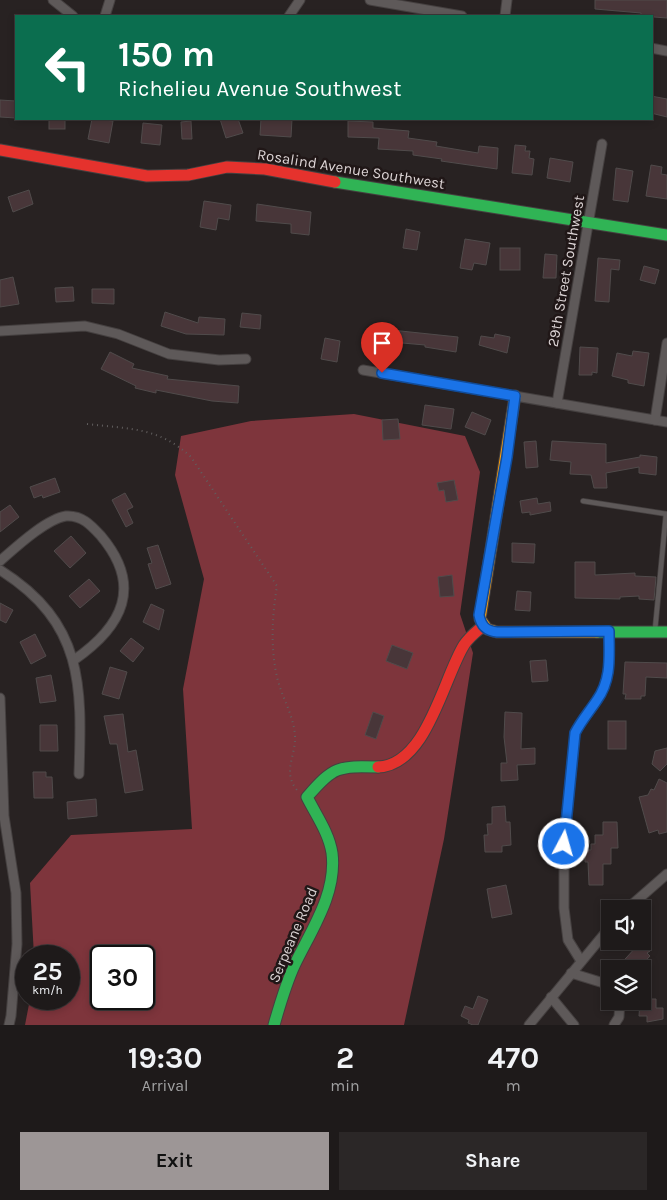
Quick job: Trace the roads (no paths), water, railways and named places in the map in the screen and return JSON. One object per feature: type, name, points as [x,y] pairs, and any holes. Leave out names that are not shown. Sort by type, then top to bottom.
[{"type":"street","points":[[54,0],[72,15]]},
{"type":"street","points":[[105,15],[110,0]]},
{"type":"street","points":[[290,15],[300,0]]},
{"type":"street","points":[[370,0],[456,15]]},
{"type":"street","points":[[505,15],[507,0]]},
{"type":"street","points":[[653,48],[667,51]]},
{"type":"street","name":"29th Street Southwest","points":[[557,403],[602,144]]},
{"type":"street","name":"Rosalind Avenue Southwest","points":[[0,150],[147,176],[188,175],[227,167],[265,169],[667,235]]},
{"type":"street","points":[[0,331],[85,326],[118,334],[168,354],[219,360],[246,359]]},
{"type":"street","points":[[655,420],[667,343]]},
{"type":"street","points":[[363,370],[667,422]]},
{"type":"street","points":[[515,396],[507,457],[479,615],[483,626],[491,632],[667,632]]},
{"type":"street","points":[[0,561],[48,525],[66,516],[81,518],[88,523],[114,552],[124,580],[122,604],[109,628],[98,641],[74,660]]},
{"type":"street","points":[[0,570],[27,592],[61,629],[74,660],[80,710],[79,774]]},
{"type":"street","name":"Serpeane Road","points":[[274,1025],[289,978],[316,922],[331,879],[333,864],[328,838],[307,797],[327,775],[335,770],[352,766],[384,767],[394,764],[412,751],[463,647],[470,637],[483,626]]},
{"type":"street","points":[[581,961],[572,950],[565,929],[564,844],[575,733],[579,723],[604,690],[608,678],[609,631]]},
{"type":"street","points":[[0,698],[4,816],[16,894],[17,944],[9,1025]]},
{"type":"street","points":[[637,900],[667,874]]},
{"type":"street","points":[[529,1025],[601,938]]},
{"type":"street","points":[[571,973],[601,981]]},
{"type":"street","points":[[551,996],[574,1025]]},
{"type":"street","points":[[614,1025],[619,1018],[619,1010]]},
{"type":"lane","points":[[583,501],[667,514],[654,632]]}]
